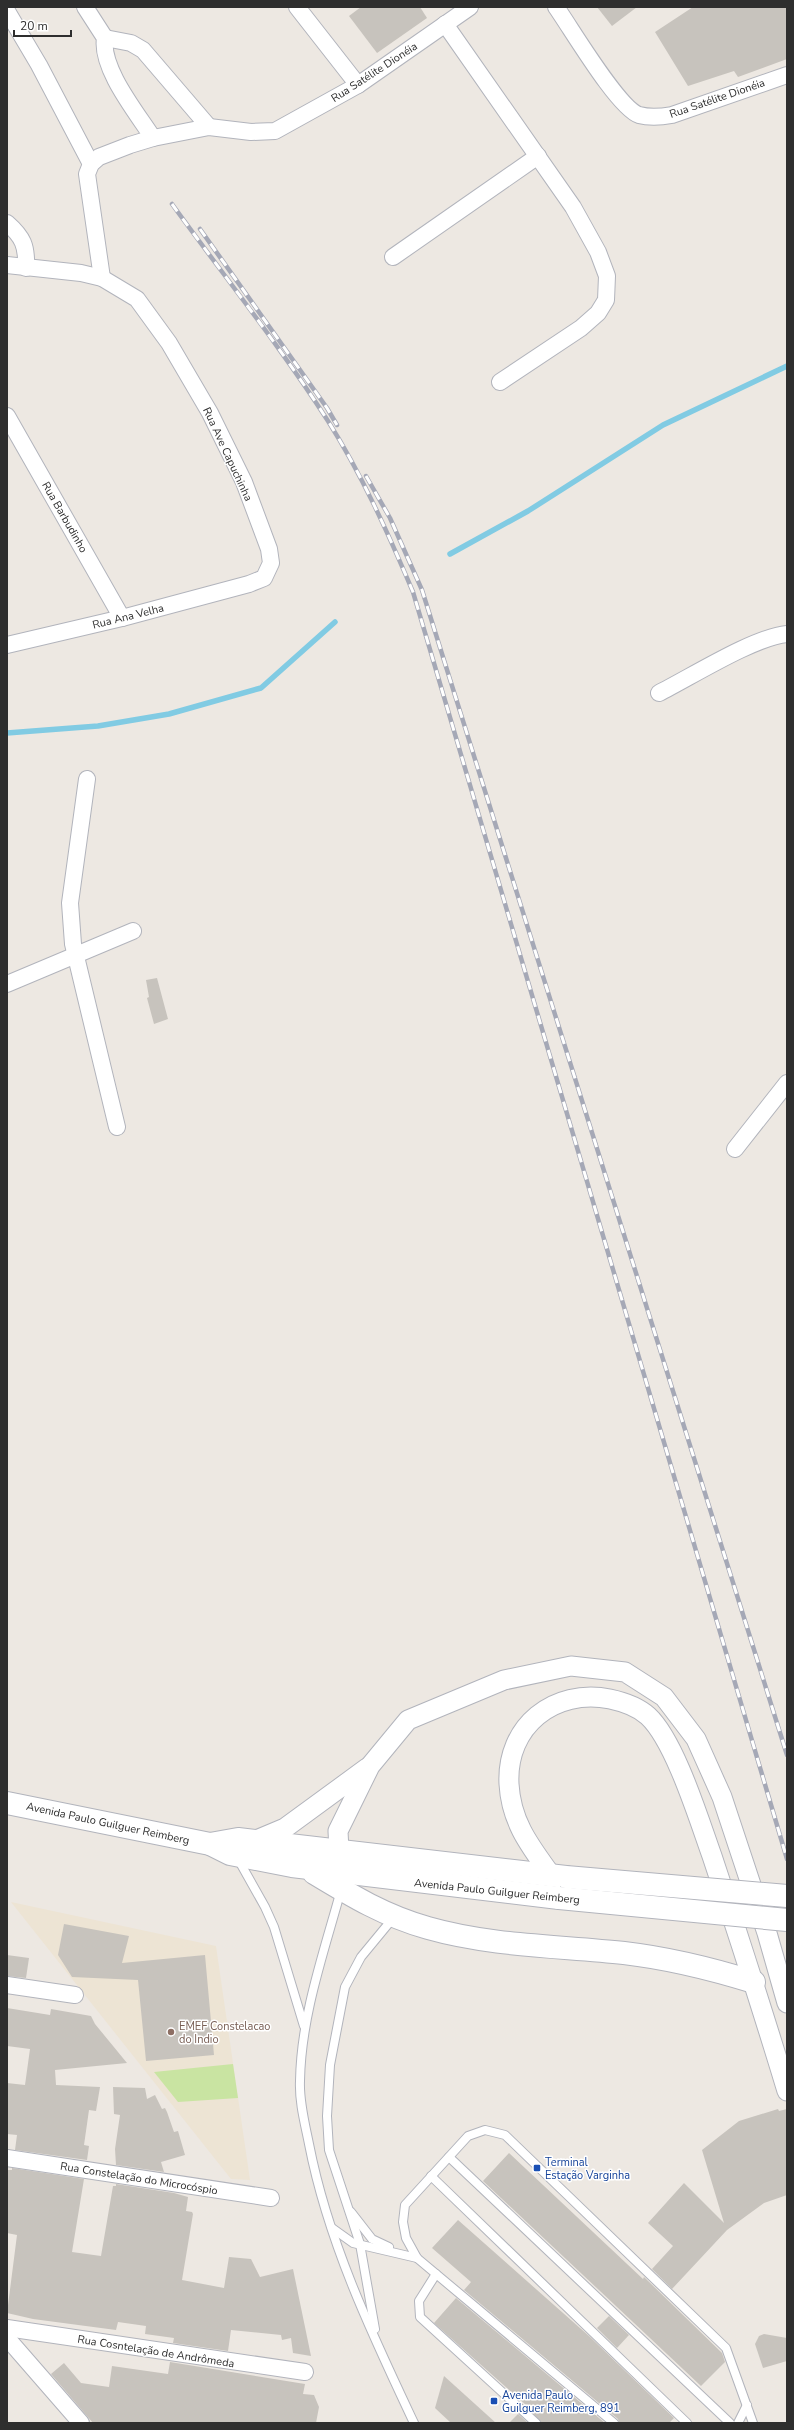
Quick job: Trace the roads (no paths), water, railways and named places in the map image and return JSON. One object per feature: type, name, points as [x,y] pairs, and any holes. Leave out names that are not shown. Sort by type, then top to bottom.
[{"type":"main road","name":"Avenida Paulo Guilguer Reimberg","points":[[7,1803],[210,1844],[236,1855],[304,1868],[341,1881],[559,1898],[787,1920]]},
{"type":"main road","name":"Avenida Paulo Guilguer Reimberg","points":[[210,1844],[238,1839],[559,1876],[787,1896]]},
{"type":"main road","points":[[339,1851],[341,1881],[373,1909],[429,1928],[487,1940],[626,1954],[722,1972],[754,1982]]},
{"type":"street","points":[[85,7],[105,38],[103,48],[110,70],[153,138]]},
{"type":"street","points":[[297,7],[358,85]]},
{"type":"street","name":"Rua Satélite Dionéia","points":[[209,127],[251,132],[275,132],[358,85],[470,7]]},
{"type":"street","name":"Rua Satélite Dionéia","points":[[556,7],[621,101],[638,114],[655,117],[672,115],[787,75]]},
{"type":"street","points":[[7,11],[39,65],[91,164]]},
{"type":"street","points":[[445,24],[573,207],[598,252],[607,276],[606,300],[598,313],[581,328],[500,382]]},
{"type":"street","points":[[102,278],[88,174],[91,164],[99,157],[120,148],[153,138],[209,127],[143,50],[131,43],[105,38]]},
{"type":"street","points":[[393,257],[538,156]]},
{"type":"street","points":[[7,223],[21,235],[25,244],[26,268]]},
{"type":"street","name":"Rua Ave Capuchinha","points":[[7,265],[82,273],[102,278],[120,287],[137,299],[169,343],[210,413],[241,476],[269,549],[271,563],[269,571],[264,578],[249,584]]},
{"type":"street","name":"Rua Barbudinho","points":[[7,416],[122,618]]},
{"type":"street","name":"Rua Ana Velha","points":[[7,645],[122,618],[249,584]]},
{"type":"street","points":[[659,693],[751,646],[776,635],[787,634]]},
{"type":"street","points":[[87,779],[70,903],[76,955],[117,1127]]},
{"type":"street","points":[[7,984],[132,931]]},
{"type":"street","points":[[735,1149],[787,1083]]},
{"type":"street","points":[[339,1851],[338,1831],[370,1766],[408,1720],[504,1680],[571,1666],[625,1672],[664,1697],[696,1739],[722,1797],[767,1933],[787,2003]]},
{"type":"street","points":[[559,1876],[520,1832],[513,1810],[509,1784],[511,1754],[521,1732],[536,1715],[562,1701],[597,1697],[629,1703],[648,1716],[662,1735],[682,1775],[698,1815],[754,1982],[787,2091]]},
{"type":"street","points":[[254,1841],[285,1828],[370,1766]]},
{"type":"street","points":[[7,1985],[75,1995]]},
{"type":"street","name":"Rua Constelação do Microcóspio","points":[[7,2158],[271,2198]]},
{"type":"street","name":"Rua Cosntelação de Andrômeda","points":[[7,2328],[305,2372]]},
{"type":"street","points":[[7,2338],[81,2423]]},
{"type":"lane","points":[[236,1855],[265,1907],[274,1927],[304,2027]]},
{"type":"lane","points":[[341,1881],[304,2027],[300,2083],[314,2170],[331,2227],[377,2344],[414,2423]]},
{"type":"lane","points":[[377,2344],[360,2244],[329,2150],[327,2116],[330,2064],[345,1988],[360,1957],[394,1916]]},
{"type":"lane","points":[[614,2423],[418,2258],[406,2238],[403,2222],[405,2205],[468,2136],[485,2130],[505,2135],[726,2348],[753,2423]]},
{"type":"lane","points":[[449,2157],[730,2423]]},
{"type":"lane","points":[[431,2176],[687,2423]]},
{"type":"lane","points":[[347,2208],[372,2239],[398,2252]]},
{"type":"lane","points":[[331,2227],[353,2243],[398,2252],[418,2258]]},
{"type":"lane","points":[[436,2274],[419,2301],[420,2316],[536,2423]]},
{"type":"lane","points":[[738,2423],[747,2405]]},
{"type":"waterway","points":[[450,554],[528,511],[663,425],[787,366]]},
{"type":"waterway","points":[[7,733],[98,726],[169,714],[261,688],[335,622]]},
{"type":"railway","points":[[172,204],[271,338],[328,421],[352,462],[374,505],[413,592],[787,1859]]},
{"type":"railway","points":[[200,229],[327,408],[337,425]]},
{"type":"railway","points":[[366,476],[390,518],[422,590],[787,1755]]},
{"type":"place","name":"EMEF Constelacao do Indio","points":[[171,2032]]},
{"type":"place","name":"Terminal Estação Varginha","points":[[537,2168]]},
{"type":"place","name":"Avenida Paulo Guilguer Reimberg, 891","points":[[494,2401]]}]
